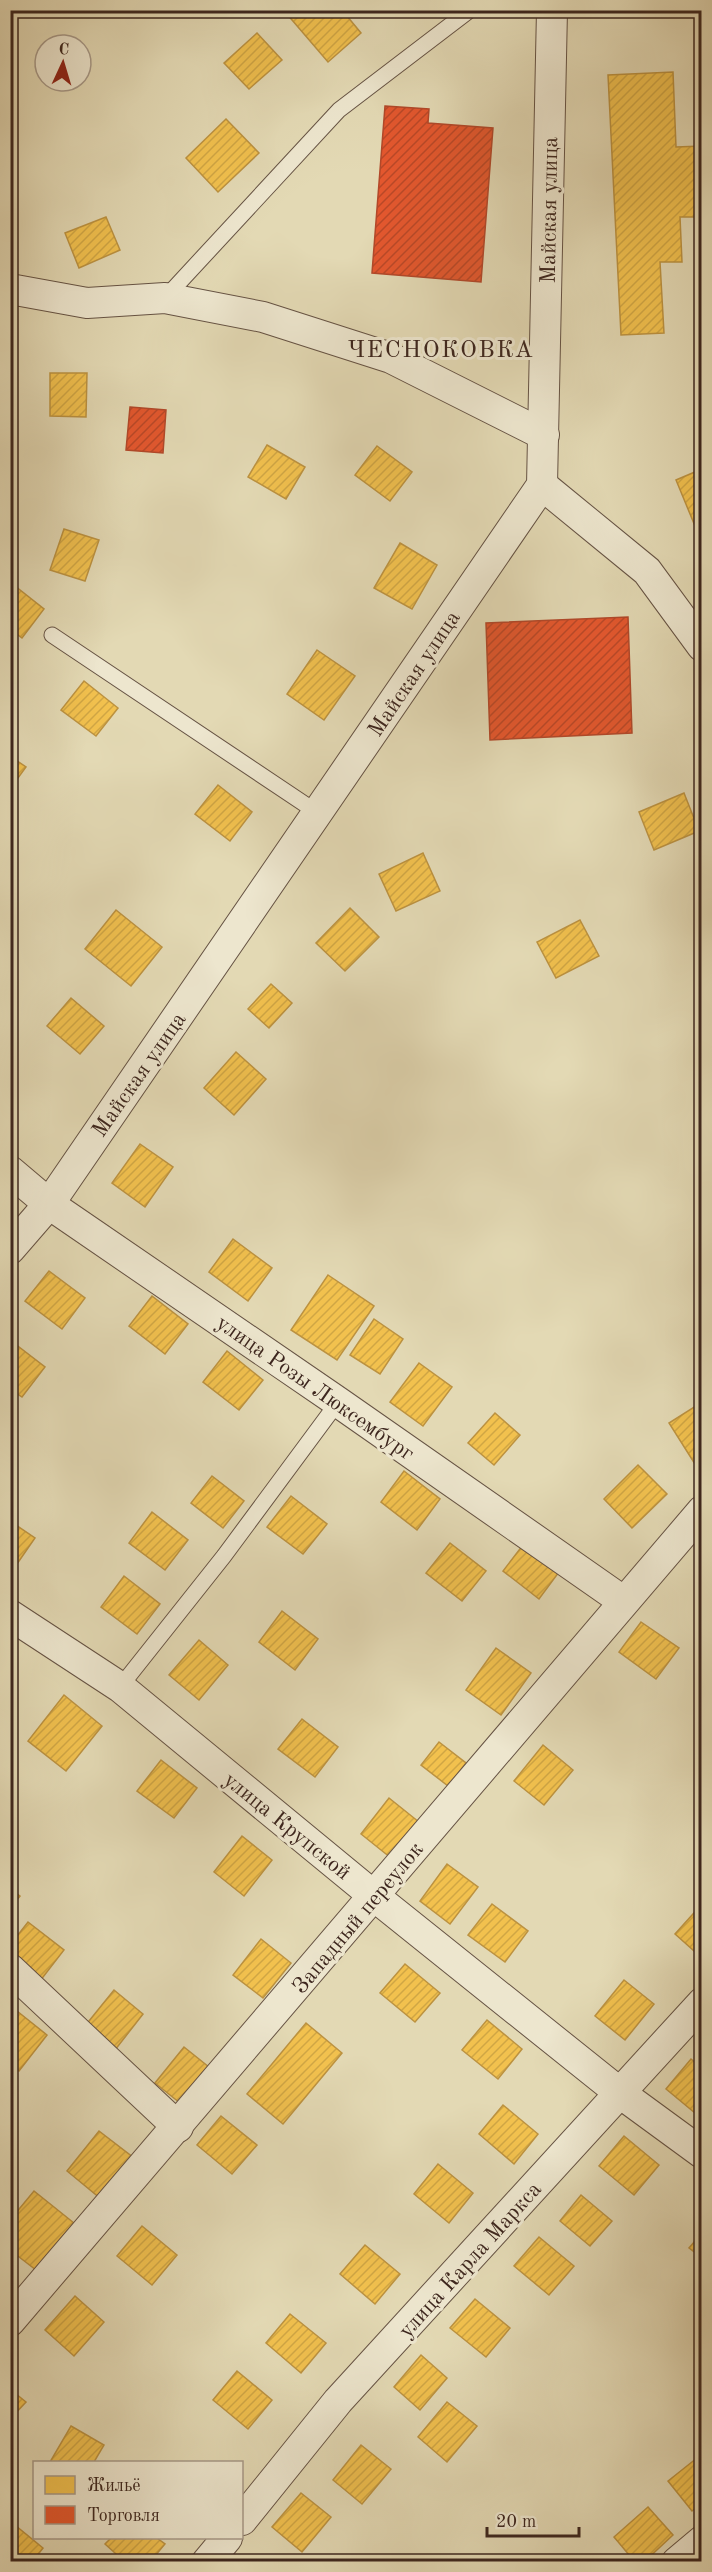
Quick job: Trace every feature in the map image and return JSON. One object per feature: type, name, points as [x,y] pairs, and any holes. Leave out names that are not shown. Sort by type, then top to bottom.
[{"type":"street","name":"Майская улица","points":[[10,1249],[49,1204],[542,485],[552,10]]},
{"type":"street","points":[[10,289],[87,303],[165,298],[263,317],[391,358],[544,435]]},
{"type":"street","points":[[542,485],[647,570],[702,646]]},
{"type":"street","name":"улица Розы Люксембург","points":[[10,1171],[49,1204],[623,1601]]},
{"type":"street","name":"Западный переулок","points":[[10,2321],[702,1511]]},
{"type":"street","name":"улица Крупской","points":[[10,1615],[120,1687],[374,1896],[620,2093],[702,2153]]},
{"type":"street","points":[[10,1969],[178,2127]]},
{"type":"street","name":"улица Карла Маркса","points":[[243,2519],[338,2401],[702,2003]]},
{"type":"street","points":[[207,2562],[226,2539]]},
{"type":"street","points":[[677,2562],[702,2541]]},
{"type":"lane","points":[[165,298],[339,110],[470,10]]},
{"type":"lane","points":[[52,636],[318,813]]},
{"type":"lane","points":[[120,1687],[224,1556],[338,1402]]},
{"type":"building: Жильё","points":[[289,10],[342,10],[361,33],[328,62],[286,13]]},
{"type":"building: Жильё","points":[[640,10],[702,10],[702,13],[640,15]]},
{"type":"building: Жильё","points":[[257,33],[282,60],[249,89],[224,63]]},
{"type":"building: Жильё","points":[[673,72],[676,147],[702,146],[702,217],[680,217],[682,262],[660,262],[664,333],[621,335],[608,75]]},
{"type":"building: Жильё","points":[[226,119],[259,153],[218,192],[186,158]]},
{"type":"building: Жильё","points":[[106,217],[120,250],[79,268],[65,233]]},
{"type":"building: Жильё","points":[[50,373],[87,373],[86,417],[50,416]]},
{"type":"building: Жильё","points":[[267,445],[305,467],[286,499],[248,477]]},
{"type":"building: Жильё","points":[[377,446],[412,472],[390,501],[355,475]]},
{"type":"building: Жильё","points":[[702,469],[702,543],[676,480]]},
{"type":"building: Жильё","points":[[64,529],[99,540],[85,581],[50,570]]},
{"type":"building: Жильё","points":[[400,543],[437,565],[412,609],[374,588]]},
{"type":"building: Жильё","points":[[10,582],[44,609],[22,638],[10,629]]},
{"type":"building: Жильё","points":[[317,650],[355,676],[324,720],[287,694]]},
{"type":"building: Жильё","points":[[84,681],[118,708],[96,736],[61,710]]},
{"type":"building: Жильё","points":[[10,756],[26,767],[10,789]]},
{"type":"building: Жильё","points":[[218,785],[252,812],[230,841],[195,814]]},
{"type":"building: Жильё","points":[[684,793],[699,831],[654,850],[639,812]]},
{"type":"building: Жильё","points":[[423,853],[440,891],[396,911],[379,874]]},
{"type":"building: Жильё","points":[[350,908],[379,937],[345,971],[316,943]]},
{"type":"building: Жильё","points":[[116,910],[162,947],[131,986],[85,949]]},
{"type":"building: Жильё","points":[[580,920],[599,956],[556,978],[537,942]]},
{"type":"building: Жильё","points":[[271,984],[292,1003],[269,1028],[248,1009]]},
{"type":"building: Жильё","points":[[71,998],[104,1026],[80,1054],[47,1026]]},
{"type":"building: Жильё","points":[[236,1052],[266,1079],[234,1115],[204,1088]]},
{"type":"building: Жильё","points":[[140,1144],[173,1167],[145,1207],[112,1183]]},
{"type":"building: Жильё","points":[[233,1239],[272,1268],[248,1301],[209,1272]]},
{"type":"building: Жильё","points":[[49,1271],[85,1298],[62,1329],[25,1301]]},
{"type":"building: Жильё","points":[[328,1275],[374,1306],[337,1360],[291,1330]]},
{"type":"building: Жильё","points":[[152,1296],[188,1324],[165,1354],[129,1326]]},
{"type":"building: Жильё","points":[[374,1319],[403,1339],[380,1374],[350,1355]]},
{"type":"building: Жильё","points":[[10,1340],[45,1367],[22,1397],[10,1389]]},
{"type":"building: Жильё","points":[[227,1351],[263,1380],[239,1410],[203,1382]]},
{"type":"building: Жильё","points":[[419,1363],[452,1387],[423,1426],[390,1402]]},
{"type":"building: Жильё","points":[[702,1402],[702,1471],[700,1472],[669,1423]]},
{"type":"building: Жильё","points":[[495,1413],[520,1435],[494,1465],[468,1443]]},
{"type":"building: Жильё","points":[[638,1465],[667,1494],[632,1528],[604,1499]]},
{"type":"building: Жильё","points":[[404,1471],[440,1499],[417,1530],[381,1502]]},
{"type":"building: Жильё","points":[[212,1476],[244,1501],[223,1528],[191,1503]]},
{"type":"building: Жильё","points":[[291,1496],[327,1524],[303,1554],[267,1527]]},
{"type":"building: Жильё","points":[[152,1512],[188,1540],[165,1570],[129,1543]]},
{"type":"building: Жильё","points":[[10,1521],[35,1538],[10,1574]]},
{"type":"building: Жильё","points":[[526,1541],[562,1568],[539,1599],[503,1571]]},
{"type":"building: Жильё","points":[[450,1543],[486,1571],[462,1601],[426,1573]]},
{"type":"building: Жильё","points":[[124,1576],[160,1604],[137,1634],[101,1607]]},
{"type":"building: Жильё","points":[[282,1611],[318,1639],[295,1670],[259,1642]]},
{"type":"building: Жильё","points":[[641,1622],[679,1648],[656,1679],[619,1652]]},
{"type":"building: Жильё","points":[[199,1640],[228,1665],[199,1700],[169,1675]]},
{"type":"building: Жильё","points":[[496,1648],[531,1673],[501,1715],[466,1690]]},
{"type":"building: Жильё","points":[[64,1695],[102,1726],[66,1771],[28,1741]]},
{"type":"building: Жильё","points":[[302,1719],[338,1747],[315,1777],[278,1749]]},
{"type":"building: Жильё","points":[[439,1742],[466,1763],[448,1786],[421,1765]]},
{"type":"building: Жильё","points":[[543,1745],[573,1770],[544,1805],[514,1781]]},
{"type":"building: Жильё","points":[[161,1760],[197,1788],[174,1818],[137,1791]]},
{"type":"building: Жильё","points":[[389,1798],[419,1822],[391,1858],[361,1834]]},
{"type":"building: Жильё","points":[[242,1836],[272,1860],[244,1896],[214,1872]]},
{"type":"building: Жильё","points":[[447,1864],[478,1887],[450,1924],[420,1901]]},
{"type":"building: Жильё","points":[[10,1888],[20,1896],[10,1908]]},
{"type":"building: Жильё","points":[[492,1904],[528,1931],[505,1962],[468,1935]]},
{"type":"building: Жильё","points":[[702,1904],[702,1958],[675,1934]]},
{"type":"building: Жильё","points":[[28,1922],[64,1950],[40,1981],[10,1958],[10,1945]]},
{"type":"building: Жильё","points":[[261,1939],[291,1963],[263,1998],[233,1975]]},
{"type":"building: Жильё","points":[[405,1964],[440,1993],[415,2022],[380,1993]]},
{"type":"building: Жильё","points":[[624,1980],[654,2004],[625,2040],[595,2016]]},
{"type":"building: Жильё","points":[[114,1990],[143,2014],[115,2050],[85,2026]]},
{"type":"building: Жильё","points":[[17,2011],[47,2035],[19,2071],[10,2065],[10,2020]]},
{"type":"building: Жильё","points":[[487,2020],[522,2049],[498,2079],[462,2050]]},
{"type":"building: Жильё","points":[[306,2023],[342,2053],[283,2124],[247,2094]]},
{"type":"building: Жильё","points":[[184,2047],[214,2071],[185,2107],[155,2083]]},
{"type":"building: Жильё","points":[[691,2059],[702,2068],[701,2118],[666,2089]]},
{"type":"building: Жильё","points":[[503,2105],[538,2134],[514,2164],[479,2134]]},
{"type":"building: Жильё","points":[[221,2116],[257,2145],[232,2174],[197,2145]]},
{"type":"building: Жильё","points":[[99,2131],[134,2158],[101,2199],[67,2171]]},
{"type":"building: Жильё","points":[[624,2136],[659,2165],[634,2195],[599,2166]]},
{"type":"building: Жильё","points":[[438,2164],[473,2193],[449,2223],[414,2194]]},
{"type":"building: Жильё","points":[[34,2191],[74,2223],[36,2270],[10,2250],[10,2220]]},
{"type":"building: Жильё","points":[[581,2195],[612,2221],[590,2246],[560,2221]]},
{"type":"building: Жильё","points":[[142,2226],[177,2255],[152,2285],[117,2256]]},
{"type":"building: Жильё","points":[[702,2233],[702,2258],[689,2248]]},
{"type":"building: Жильё","points":[[539,2237],[574,2266],[549,2295],[514,2266]]},
{"type":"building: Жильё","points":[[365,2245],[400,2274],[375,2304],[340,2274]]},
{"type":"building: Жильё","points":[[75,2296],[104,2322],[74,2356],[45,2330]]},
{"type":"building: Жильё","points":[[475,2299],[510,2328],[486,2357],[450,2328]]},
{"type":"building: Жильё","points":[[290,2314],[326,2343],[301,2373],[266,2343]]},
{"type":"building: Жильё","points":[[421,2355],[447,2378],[420,2410],[394,2387]]},
{"type":"building: Жильё","points":[[237,2371],[272,2400],[248,2429],[213,2400]]},
{"type":"building: Жильё","points":[[10,2389],[26,2402],[10,2419]]},
{"type":"building: Жильё","points":[[447,2402],[477,2426],[447,2462],[418,2437]]},
{"type":"building: Жильё","points":[[71,2426],[104,2445],[95,2461],[51,2461]]},
{"type":"building: Жильё","points":[[361,2445],[391,2469],[362,2504],[333,2480]]},
{"type":"building: Жильё","points":[[702,2454],[702,2503],[692,2511],[668,2481]]},
{"type":"building: Жильё","points":[[301,2493],[331,2517],[302,2552],[272,2527]]},
{"type":"building: Жильё","points":[[648,2507],[673,2535],[644,2562],[635,2562],[614,2537]]},
{"type":"building: Жильё","points":[[10,2521],[43,2548],[32,2562],[10,2562]]},
{"type":"building: Жильё","points":[[110,2539],[158,2539],[165,2544],[150,2562],[125,2562],[105,2544]]},
{"type":"building: Торговля","points":[[385,106],[429,109],[428,123],[493,128],[481,282],[372,273]]},
{"type":"building: Торговля","points":[[130,407],[166,410],[163,453],[126,450]]},
{"type":"building: Торговля","points":[[628,617],[632,733],[490,740],[486,623]]},
{"type":"district","name":"ЧЕСНОКОВКА","points":[[441,349]]}]
